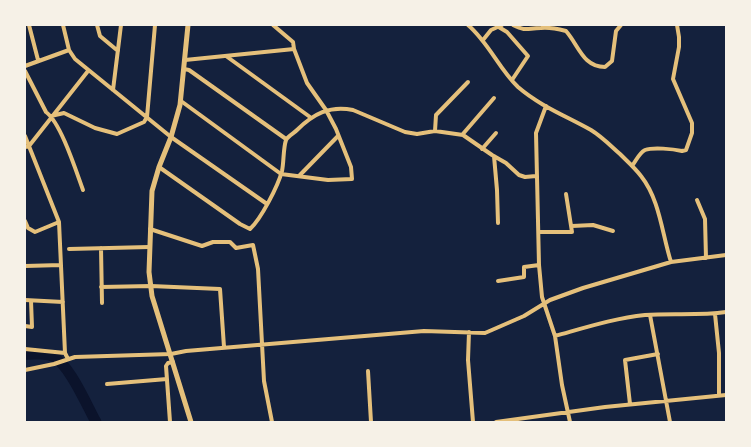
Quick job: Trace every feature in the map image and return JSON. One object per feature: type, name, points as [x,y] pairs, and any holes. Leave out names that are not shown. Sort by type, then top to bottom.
[{"type":"main road","points":[[188,25],[181,101],[172,137],[159,167],[152,191],[148,272],[191,422]]},
{"type":"street","points":[[29,25],[38,60]]},
{"type":"street","points":[[63,25],[69,50],[75,59],[172,137],[267,204]]},
{"type":"street","points":[[97,25],[100,36],[118,52]]},
{"type":"street","points":[[113,90],[121,25]]},
{"type":"street","points":[[51,116],[64,113],[95,128],[117,134],[144,122],[147,117],[156,25]]},
{"type":"street","points":[[181,101],[281,174],[328,180],[352,179],[351,167],[338,136],[326,110],[307,83],[293,42],[273,25]]},
{"type":"street","points":[[468,25],[483,40],[519,88],[546,106],[593,131],[632,166],[650,191],[659,216],[671,262]]},
{"type":"street","points":[[513,25],[528,30],[552,28],[566,31],[589,63],[597,67],[605,67],[612,61],[616,31],[621,25]]},
{"type":"street","points":[[632,166],[646,150],[674,149],[682,152],[686,150],[692,133],[692,123],[673,79],[679,47],[677,25]]},
{"type":"street","points":[[483,40],[491,30],[500,26],[528,56],[512,80]]},
{"type":"street","points":[[185,60],[294,49]]},
{"type":"street","points":[[25,66],[69,50]]},
{"type":"street","points":[[226,56],[310,117]]},
{"type":"street","points":[[184,69],[189,70],[286,139]]},
{"type":"street","points":[[27,147],[88,70]]},
{"type":"street","points":[[25,71],[46,112],[51,116],[59,130],[83,190]]},
{"type":"street","points":[[435,131],[436,116],[468,82]]},
{"type":"street","points":[[462,135],[494,98]]},
{"type":"street","points":[[546,106],[536,133],[539,266],[544,304],[555,336],[562,385],[570,422]]},
{"type":"street","points":[[159,167],[250,229],[267,204],[281,174],[286,139],[310,117],[326,110],[344,108],[405,132],[416,134],[435,131],[462,135],[506,163],[519,175],[525,177],[536,176]]},
{"type":"street","points":[[482,149],[496,133]]},
{"type":"street","points":[[25,136],[27,147],[59,222],[66,360]]},
{"type":"street","points":[[299,176],[338,136]]},
{"type":"street","points":[[494,156],[498,223]]},
{"type":"street","points":[[539,232],[572,232],[566,194]]},
{"type":"street","points":[[697,200],[705,219],[706,258]]},
{"type":"street","points":[[25,220],[28,228],[35,232],[59,222]]},
{"type":"street","points":[[572,226],[593,225],[613,231]]},
{"type":"street","points":[[150,229],[202,246],[213,242],[230,242],[236,248],[253,245],[258,269],[264,381],[272,422]]},
{"type":"street","points":[[69,250],[149,247]]},
{"type":"street","points":[[101,248],[102,303]]},
{"type":"street","points":[[25,370],[90,356],[170,354],[224,347],[424,331],[485,333],[524,316],[550,300],[583,288],[671,262],[726,255]]},
{"type":"street","points":[[25,266],[60,265]]},
{"type":"street","points":[[498,282],[524,277],[524,266],[539,266]]},
{"type":"street","points":[[101,287],[151,286],[220,289],[224,347]]},
{"type":"street","points":[[25,300],[63,302]]},
{"type":"street","points":[[25,326],[32,327],[31,301]]},
{"type":"street","points":[[555,336],[596,324],[650,315],[715,314],[726,312]]},
{"type":"street","points":[[715,314],[719,353],[719,395]]},
{"type":"street","points":[[650,315],[670,422]]},
{"type":"street","points":[[469,332],[468,360],[473,422]]},
{"type":"street","points":[[25,349],[65,353]]},
{"type":"street","points":[[630,404],[625,360],[658,354]]},
{"type":"street","points":[[170,422],[166,366],[168,363],[173,362]]},
{"type":"street","points":[[368,372],[371,422]]},
{"type":"street","points":[[107,384],[167,379]]},
{"type":"street","points":[[496,422],[630,404],[726,395]]},
{"type":"waterway","points":[[25,354],[46,354],[58,360],[71,376],[96,422]]}]
